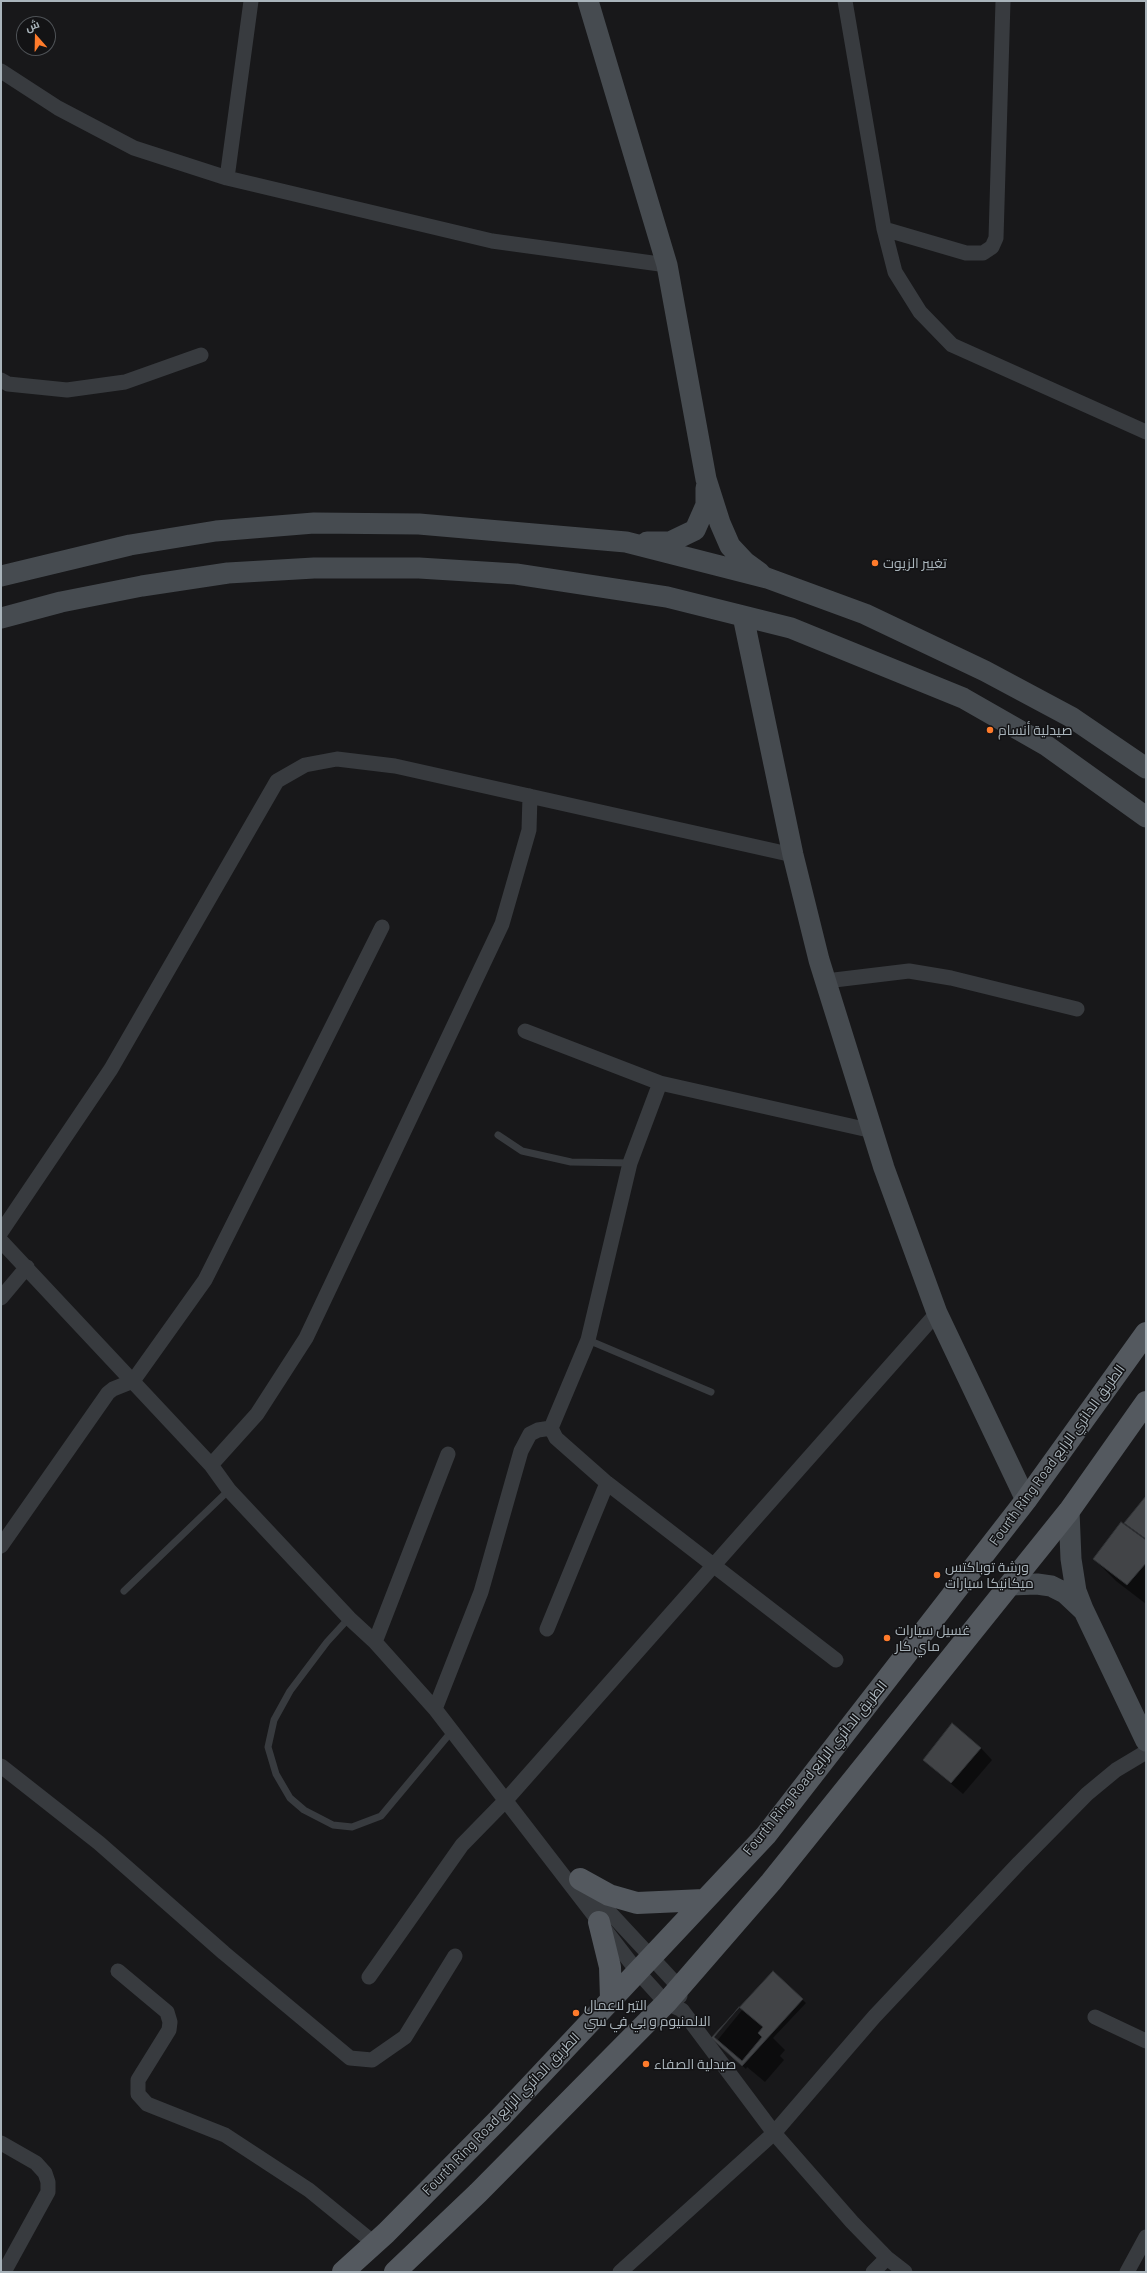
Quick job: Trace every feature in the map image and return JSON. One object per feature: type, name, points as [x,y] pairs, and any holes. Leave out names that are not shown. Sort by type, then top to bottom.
[{"type":"main road","points":[[588,1],[667,265],[706,479],[720,523],[730,546],[745,562],[767,578]]},
{"type":"main road","points":[[1,576],[130,545],[216,531],[314,523],[419,524],[626,542],[670,542],[695,530],[706,506],[706,479]]},
{"type":"main road","points":[[626,542],[767,578],[865,614],[985,671],[1071,717],[1146,768]]},
{"type":"main road","points":[[1,618],[61,602],[142,586],[228,574],[314,568],[419,568],[516,574],[667,597],[790,628],[962,698],[1047,746],[1146,817]]},
{"type":"main road","points":[[743,616],[793,855],[826,981],[873,1131],[937,1313],[1026,1500]]},
{"type":"main road","name":"Fourth Ring Road الطريق الدائري الرابع","points":[[343,2272],[499,2119],[643,1964],[766,1835],[1026,1500],[1146,1333]]},
{"type":"main road","points":[[395,2272],[676,2000],[1069,1511],[1146,1402]]},
{"type":"main road","points":[[1069,1511],[1071,1559],[1076,1591],[1083,1609],[1146,1741]]},
{"type":"main road","points":[[1010,1585],[1037,1584],[1051,1586],[1065,1592],[1083,1609]]},
{"type":"main road","points":[[580,1879],[608,1895],[637,1903],[704,1900]]},
{"type":"main road","points":[[598,1922],[610,1967],[611,1999]]},
{"type":"street","points":[[227,178],[251,1]]},
{"type":"street","points":[[845,1],[884,229],[895,272],[920,312],[952,345],[1146,432]]},
{"type":"street","points":[[884,229],[966,253],[982,253],[992,247],[996,238],[1004,1]]},
{"type":"street","points":[[1,71],[58,108],[134,148],[227,178],[492,241],[667,265]]},
{"type":"street","points":[[1,380],[8,384],[67,390],[125,382],[201,355]]},
{"type":"street","points":[[1,1232],[111,1069],[277,781],[305,765],[337,759],[395,766],[793,855]]},
{"type":"street","points":[[211,1465],[257,1414],[310,1331],[502,924],[529,830],[530,796]]},
{"type":"street","points":[[1,1546],[108,1393],[113,1389],[133,1381],[205,1280],[382,927]]},
{"type":"street","points":[[826,981],[909,971],[951,978],[1077,1009]]},
{"type":"street","points":[[525,1031],[660,1083],[873,1131]]},
{"type":"street","points":[[660,1083],[630,1163],[588,1340],[551,1428],[556,1438],[607,1483],[836,1660]]},
{"type":"street","points":[[1,1241],[27,1266],[211,1465],[229,1490],[349,1618],[374,1642],[435,1709],[552,1858],[570,1887],[598,1922],[643,1964],[676,2000],[774,2133],[852,2222],[887,2258],[905,2272]]},
{"type":"street","points":[[1,1298],[27,1266]]},
{"type":"street","points":[[369,1977],[462,1845],[506,1800],[937,1313]]},
{"type":"street","points":[[435,1709],[481,1592],[521,1450],[530,1434],[538,1430],[551,1428]]},
{"type":"street","points":[[374,1642],[448,1454]]},
{"type":"street","points":[[546,1629],[607,1483]]},
{"type":"street","points":[[620,2272],[774,2133],[874,2017],[1019,1863],[1087,1794],[1116,1770],[1146,1752]]},
{"type":"street","points":[[1,1766],[99,1844],[224,1953],[350,2058],[372,2060],[405,2037],[455,1956]]},
{"type":"street","points":[[552,1858],[580,1879],[643,1964],[676,2000]]},
{"type":"street","points":[[118,1971],[167,2012],[170,2022],[169,2030],[138,2080],[138,2094],[142,2099],[147,2104],[225,2135],[309,2190],[374,2243]]},
{"type":"street","points":[[1096,2017],[1146,2041]]},
{"type":"street","points":[[1,2143],[36,2163],[45,2173],[48,2187],[48,2192],[4,2272]]},
{"type":"street","points":[[1127,2272],[1146,2237]]},
{"type":"street","points":[[873,2272],[887,2258]]},
{"type":"lane","points":[[498,1135],[522,1151],[571,1162],[630,1163]]},
{"type":"lane","points":[[588,1340],[711,1392]]},
{"type":"lane","points":[[124,1591],[229,1490]]},
{"type":"lane","points":[[349,1618],[327,1642],[290,1692],[274,1720],[268,1747],[276,1774],[290,1798],[304,1810],[333,1826],[352,1827],[381,1816],[452,1731]]},
{"type":"building","points":[[1146,1496],[1146,1539],[1124,1523]]},
{"type":"building","points":[[1121,1522],[1146,1540],[1146,1563],[1127,1585],[1093,1559]]},
{"type":"building","points":[[952,1723],[981,1748],[951,1783],[923,1760]]},
{"type":"building","points":[[773,1971],[803,1999],[742,2066],[711,2038]]},
{"type":"building","points":[[739,2007],[763,2027],[758,2033],[762,2037],[742,2061],[714,2037]]},
{"type":"place","name":"تغيير الزيوت","points":[[875,563]]},
{"type":"place","name":"صيدلية أنسام","points":[[990,730]]},
{"type":"place","name":"ورشة توباكتس ميكانيكا سيارات","points":[[937,1575]]},
{"type":"place","name":"غسيل سيارات ماي كار","points":[[887,1638]]},
{"type":"place","name":"التير لاعمال الالمنيوم و بي في سي","points":[[576,2013]]},
{"type":"place","name":"صيدلية الصفاء","points":[[646,2064]]}]
